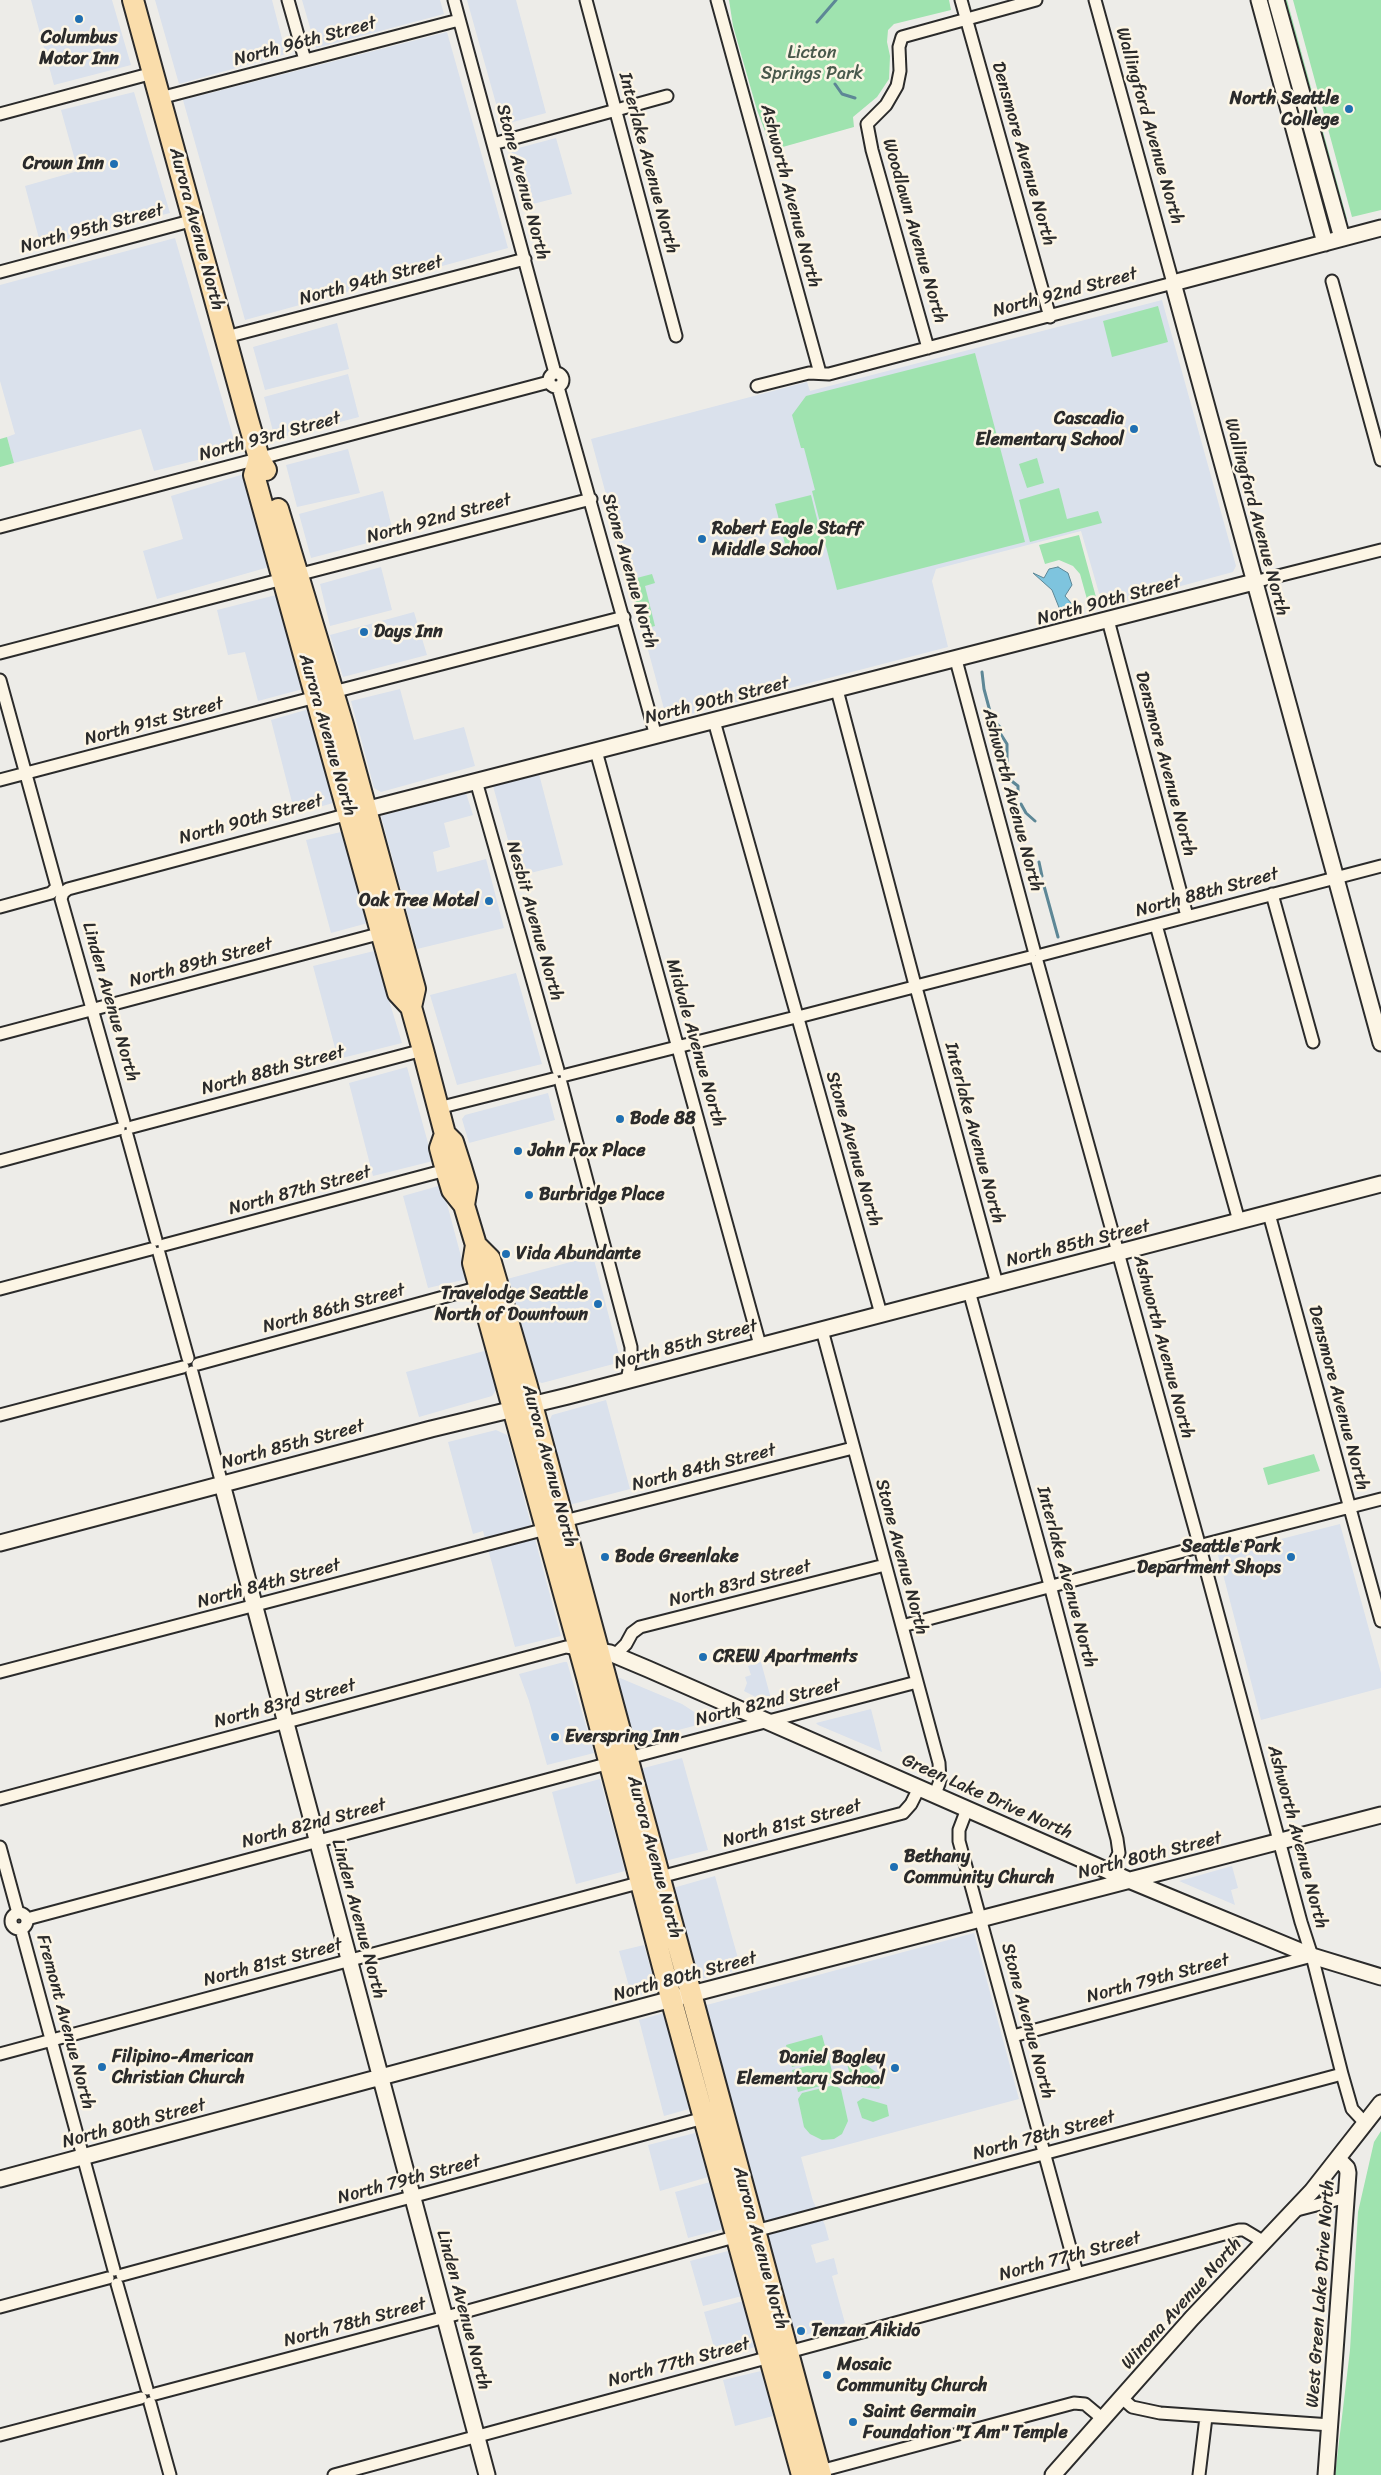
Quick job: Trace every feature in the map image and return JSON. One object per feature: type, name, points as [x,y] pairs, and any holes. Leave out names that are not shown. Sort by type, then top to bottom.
[{"type":"highway","name":"Aurora Avenue North","points":[[133,0],[260,458],[267,471],[290,577],[297,629],[324,694],[357,812],[415,989],[411,1007]]},
{"type":"highway","name":"Aurora Avenue North","points":[[290,577],[324,664],[324,694]]},
{"type":"highway","points":[[297,629],[308,637],[316,662],[324,664]]},
{"type":"highway","name":"Aurora Avenue North","points":[[357,812],[382,934],[398,993],[411,1007],[445,1134],[454,1142],[467,1187],[464,1205]]},
{"type":"highway","name":"Aurora Avenue North","points":[[445,1134],[440,1148],[452,1190],[464,1205],[476,1245],[490,1259],[532,1404],[547,1527],[607,1653],[619,1761]]},
{"type":"highway","name":"Aurora Avenue North","points":[[476,1245],[472,1263],[512,1409],[547,1527],[579,1649],[619,1761],[681,1997],[779,2354],[815,2474]]},
{"type":"highway","name":"Aurora Avenue North","points":[[681,1997],[704,2118],[746,2233]]},
{"type":"street","points":[[288,0],[305,60]]},
{"type":"street","name":"Stone Avenue North","points":[[454,0],[525,259],[554,381],[591,499],[656,736]]},
{"type":"street","name":"Interlake Avenue North","points":[[586,0],[676,336]]},
{"type":"street","name":"Ashworth Avenue North","points":[[718,0],[820,373]]},
{"type":"street","name":"Densmore Avenue North","points":[[961,0],[1050,317]]},
{"type":"street","points":[[966,18],[1036,0]]},
{"type":"street","name":"Wallingford Avenue North","points":[[1095,0],[1381,1043]]},
{"type":"street","points":[[1259,0],[1326,243]]},
{"type":"street","points":[[1276,0],[1342,238]]},
{"type":"street","name":"Woodlawn Avenue North","points":[[928,348],[872,150],[867,124],[886,105],[896,86],[900,71],[900,39],[907,34],[966,18]]},
{"type":"street","name":"North 96th Street","points":[[160,98],[459,20]]},
{"type":"street","points":[[0,114],[153,73]]},
{"type":"street","points":[[493,144],[667,96]]},
{"type":"street","name":"North 95th Street","points":[[0,272],[194,220]]},
{"type":"street","name":"North 92nd Street","points":[[757,386],[809,373],[829,374],[1381,228]]},
{"type":"street","name":"North 94th Street","points":[[226,338],[525,259]]},
{"type":"street","points":[[1332,281],[1381,460]]},
{"type":"street","name":"North 93rd Street","points":[[0,527],[554,381]]},
{"type":"street","name":"North 92nd Street","points":[[0,654],[591,499]]},
{"type":"street","name":"North 90th Street","points":[[0,907],[476,781],[596,752],[1381,550]]},
{"type":"street","name":"North 91st Street","points":[[0,780],[624,617]]},
{"type":"street","name":"Densmore Avenue North","points":[[1108,620],[1187,916]]},
{"type":"street","name":"Ashworth Avenue North","points":[[956,660],[1036,956],[1120,1253],[1301,1922],[1312,1956],[1342,2074],[1352,2109],[1365,2123]]},
{"type":"street","name":"Linden Avenue North","points":[[0,680],[56,884],[94,1008],[487,2475]]},
{"type":"street","name":"Interlake Avenue North","points":[[837,690],[915,986],[997,1284]]},
{"type":"street","name":"Stone Avenue North","points":[[714,721],[881,1314]]},
{"type":"street","name":"Midvale Avenue North","points":[[596,752],[760,1345]]},
{"type":"street","name":"Nesbit Avenue North","points":[[476,781],[559,1077],[631,1347],[632,1360],[627,1380]]},
{"type":"street","name":"North 88th Street","points":[[438,1108],[1381,866]]},
{"type":"street","points":[[1272,894],[1313,1042]]},
{"type":"street","points":[[1156,925],[1239,1221]]},
{"type":"street","name":"North 89th Street","points":[[0,1034],[382,934]]},
{"type":"street","name":"North 88th Street","points":[[0,1161],[423,1050]]},
{"type":"street","name":"North 87th Street","points":[[0,1289],[446,1170]]},
{"type":"street","name":"North 85th Street","points":[[0,1543],[1381,1184]]},
{"type":"street","name":"Densmore Avenue North","points":[[1269,1214],[1381,1621]]},
{"type":"street","name":"North 86th Street","points":[[0,1415],[480,1287]]},
{"type":"street","name":"Interlake Avenue North","points":[[969,1291],[1051,1587],[1118,1843],[1118,1857],[1110,1872]]},
{"type":"street","name":"Stone Avenue North","points":[[822,1330],[940,1768],[940,1781],[935,1794]]},
{"type":"street","name":"North 84th Street","points":[[0,1672],[853,1448]]},
{"type":"street","points":[[902,1626],[1381,1499]]},
{"type":"street","name":"North 83rd Street","points":[[607,1653],[626,1644],[632,1633],[640,1627],[885,1565]]},
{"type":"street","name":"North 83rd Street","points":[[0,1798],[566,1647],[579,1649]]},
{"type":"street","name":"Green Lake Drive North","points":[[579,1649],[607,1653],[768,1721],[1131,1881],[1312,1956],[1381,1977]]},
{"type":"street","name":"North 82nd Street","points":[[0,1927],[917,1682]]},
{"type":"street","name":"North 81st Street","points":[[0,2054],[902,1813],[911,1804],[919,1788]]},
{"type":"street","name":"Stone Avenue North","points":[[968,1809],[958,1835],[1077,2273]]},
{"type":"street","name":"North 80th Street","points":[[0,2179],[681,1997],[1381,1816]]},
{"type":"street","name":"Fremont Avenue North","points":[[0,1846],[170,2475]]},
{"type":"street","name":"North 79th Street","points":[[1012,2036],[1312,1956]]},
{"type":"street","name":"North 78th Street","points":[[0,2436],[445,2317],[746,2233],[1342,2074]]},
{"type":"street","name":"West Green Lake Drive North","points":[[1326,2475],[1347,2197],[1348,2170],[1338,2159],[1381,2103]]},
{"type":"street","name":"North 79th Street","points":[[0,2308],[704,2118]]},
{"type":"street","name":"Winona Avenue North","points":[[1053,2475],[1192,2318],[1293,2211],[1338,2159]]},
{"type":"street","points":[[1293,2211],[1347,2197]]},
{"type":"street","name":"North 77th Street","points":[[334,2475],[1239,2230],[1244,2230],[1264,2242]]},
{"type":"street","points":[[1122,2398],[1132,2407],[1143,2410],[1206,2418],[1331,2425]]},
{"type":"street","points":[[815,2474],[1074,2403],[1084,2404],[1103,2420]]},
{"type":"street","points":[[1199,2475],[1206,2418]]},
{"type":"shaded area","points":[[31,0],[112,0],[131,65],[54,85]]},
{"type":"shaded area","points":[[155,0],[272,0],[286,54],[179,84]]},
{"type":"shaded area","points":[[302,0],[440,0],[444,14],[316,48]]},
{"type":"shaded area","points":[[467,0],[516,0],[546,113],[502,125]]},
{"type":"shaded area","points":[[447,32],[508,248],[245,320],[183,100]]},
{"type":"shaded area","points":[[134,92],[170,213],[41,246],[25,186],[78,171],[61,110]]},
{"type":"shaded area","points":[[556,138],[572,194],[525,206],[511,150]]},
{"type":"shaded area","points":[[175,238],[237,450],[154,471],[141,429],[14,463],[7,437],[15,434],[0,381],[0,285]]},
{"type":"shaded area","points":[[1162,300],[1236,566],[1233,572],[1103,607],[1081,531],[936,569],[932,581],[948,647],[667,720],[591,439],[807,382],[810,391]]},
{"type":"shaded area","points":[[337,323],[349,369],[265,390],[253,347]]},
{"type":"shaded area","points":[[348,374],[359,417],[275,439],[264,397]]},
{"type":"shaded area","points":[[348,449],[360,493],[297,507],[286,465]]},
{"type":"shaded area","points":[[244,474],[269,567],[157,599],[143,551],[183,539],[171,496]]},
{"type":"shaded area","points":[[383,491],[394,536],[311,558],[299,514]]},
{"type":"shaded area","points":[[381,567],[392,610],[330,626],[320,584]]},
{"type":"shaded area","points":[[276,595],[303,689],[258,701],[245,652],[228,655],[217,610]]},
{"type":"shaded area","points":[[414,612],[427,655],[343,677],[330,635]]},
{"type":"shaded area","points":[[400,689],[414,740],[464,727],[475,766],[381,792],[374,788],[351,701]]},
{"type":"shaded area","points":[[309,709],[333,803],[295,814],[271,720]]},
{"type":"shaded area","points":[[539,774],[563,865],[518,876],[493,786]]},
{"type":"shaded area","points":[[466,793],[473,815],[444,823],[450,847],[433,852],[437,872],[486,859],[504,928],[417,949],[381,816]]},
{"type":"shaded area","points":[[341,832],[368,923],[331,933],[306,840]]},
{"type":"shaded area","points":[[374,951],[402,1043],[338,1059],[313,966]]},
{"type":"shaded area","points":[[516,973],[542,1064],[457,1085],[430,995]]},
{"type":"shaded area","points":[[407,1067],[433,1161],[373,1176],[349,1083]]},
{"type":"shaded area","points":[[548,1093],[555,1120],[469,1143],[462,1119],[465,1115]]},
{"type":"shaded area","points":[[442,1185],[467,1279],[428,1288],[403,1196]]},
{"type":"shaded area","points":[[593,1256],[621,1362],[542,1383],[534,1380],[507,1279]]},
{"type":"shaded area","points":[[488,1350],[496,1390],[492,1396],[419,1417],[406,1372]]},
{"type":"shaded area","points":[[606,1400],[630,1489],[569,1505],[547,1426],[552,1415]]},
{"type":"shaded area","points":[[496,1430],[507,1435],[561,1636],[515,1647],[483,1531],[473,1534],[448,1442]]},
{"type":"shaded area","points":[[1340,1524],[1381,1673],[1381,1688],[1261,1720],[1218,1555]]},
{"type":"shaded area","points":[[567,1662],[594,1753],[547,1765],[529,1701],[519,1674]]},
{"type":"shaded area","points":[[761,1662],[773,1706],[744,1691],[747,1683],[745,1677],[751,1675],[748,1666]]},
{"type":"shaded area","points":[[620,1678],[682,1704],[705,1719],[705,1723],[633,1742],[616,1680]]},
{"type":"shaded area","points":[[871,1709],[882,1752],[816,1723]]},
{"type":"shaded area","points":[[682,1758],[708,1850],[665,1861],[640,1769]]},
{"type":"shaded area","points":[[600,1779],[625,1871],[576,1884],[552,1792]]},
{"type":"shaded area","points":[[1232,1866],[1238,1888],[1231,1890],[1235,1905],[1179,1881]]},
{"type":"shaded area","points":[[715,1876],[741,1969],[697,1980],[673,1888]]},
{"type":"shaded area","name":"Daniel Bagley Elementary School","points":[[974,1933],[1019,2099],[801,2157],[813,2201],[825,2225],[829,2240],[811,2245],[816,2263],[834,2258],[838,2274],[832,2276],[845,2323],[795,2338],[703,2006]]},
{"type":"shaded area","points":[[644,1945],[657,1990],[632,1997],[619,1951]]},
{"type":"shaded area","points":[[664,2013],[689,2109],[664,2116],[639,2020]]},
{"type":"shaded area","points":[[695,2133],[708,2177],[660,2191],[648,2145]]},
{"type":"shaded area","points":[[710,2182],[723,2229],[688,2238],[675,2192]]},
{"type":"shaded area","points":[[728,2251],[742,2296],[703,2306],[690,2261]]},
{"type":"shaded area","points":[[743,2301],[755,2347],[717,2358],[704,2312]]},
{"type":"shaded area","points":[[761,2371],[773,2416],[735,2426],[723,2380]]},
{"type":"green space","name":"Licton Springs Park","points":[[729,0],[949,0],[951,10],[894,24],[888,30],[889,79],[877,97],[853,117],[854,127],[772,150],[757,110],[733,26]]},
{"type":"green space","points":[[1283,0],[1287,0],[1347,219],[1343,220]]},
{"type":"green space","name":"North Seattle College","points":[[1293,0],[1381,0],[1381,210],[1352,217]]},
{"type":"green space","points":[[1158,306],[1168,342],[1112,357],[1103,321]]},
{"type":"green space","points":[[975,353],[1025,542],[837,590],[812,491],[815,490],[804,448],[801,448],[792,415],[806,396]]},
{"type":"green space","points":[[7,437],[14,463],[0,467],[0,439]]},
{"type":"green space","points":[[1037,458],[1044,483],[1027,488],[1019,464]]},
{"type":"green space","points":[[1059,488],[1067,519],[1098,511],[1102,523],[1030,542],[1019,500]]},
{"type":"green space","points":[[811,495],[824,547],[788,556],[775,504]]},
{"type":"green space","points":[[1079,535],[1099,608],[1090,610],[1080,574],[1073,566],[1059,560],[1045,564],[1039,545]]},
{"type":"green space","points":[[628,558],[633,579],[652,574],[655,583],[645,586],[655,626],[642,629],[623,560]]},
{"type":"green space","points":[[1314,1454],[1320,1471],[1268,1485],[1263,1468]]},
{"type":"green space","points":[[822,2035],[828,2057],[792,2067],[786,2045]]},
{"type":"green space","points":[[857,2058],[880,2075],[882,2084],[879,2089],[853,2086],[847,2064]]},
{"type":"green space","points":[[829,2060],[835,2082],[798,2092],[792,2070]]},
{"type":"green space","points":[[834,2085],[841,2089],[848,2121],[842,2134],[834,2139],[822,2140],[810,2134],[804,2127],[798,2099],[802,2093]]},
{"type":"green space","points":[[863,2098],[887,2105],[889,2116],[873,2122],[862,2118],[857,2102]]},
{"type":"green space","points":[[1381,2131],[1381,2475],[1335,2475],[1350,2350],[1358,2212],[1374,2142]]},
{"type":"water","points":[[1058,567],[1068,573],[1072,585],[1065,596],[1072,604],[1071,608],[1060,610],[1052,590],[1033,573],[1044,578],[1049,569]]},
{"type":"waterway","points":[[817,22],[836,0]]},
{"type":"waterway","points":[[835,84],[842,94],[855,98]]},
{"type":"waterway","points":[[982,672],[984,689],[992,719],[1000,727],[1000,733],[1007,744],[1009,779],[1018,786],[1018,796]]},
{"type":"waterway","points":[[1021,804],[1026,813],[1035,821]]},
{"type":"waterway","points":[[1039,862],[1042,876]]},
{"type":"waterway","points":[[1044,886],[1058,937]]},
{"type":"place","name":"Columbus Motor Inn","points":[[79,19]]},
{"type":"place","name":"North Seattle College","points":[[1349,109]]},
{"type":"place","name":"Crown Inn","points":[[114,164]]},
{"type":"place","name":"Cascadia Elementary School","points":[[1134,429]]},
{"type":"place","name":"Robert Eagle Staff Middle School","points":[[702,539]]},
{"type":"place","name":"Days Inn","points":[[364,632]]},
{"type":"place","name":"Oak Tree Motel","points":[[489,901]]},
{"type":"place","name":"Bode 88","points":[[620,1119]]},
{"type":"place","name":"John Fox Place","points":[[518,1151]]},
{"type":"place","name":"Burbridge Place","points":[[529,1195]]},
{"type":"place","name":"Vida Abundante","points":[[506,1254]]},
{"type":"place","name":"Travelodge Seattle North of Downtown","points":[[598,1304]]},
{"type":"place","name":"Bode Greenlake","points":[[605,1557]]},
{"type":"place","name":"Seattle Park Department Shops","points":[[1291,1557]]},
{"type":"place","name":"CREW Apartments","points":[[703,1657]]},
{"type":"place","name":"Everspring Inn","points":[[555,1737]]},
{"type":"place","name":"Bethany Community Church","points":[[894,1867]]},
{"type":"place","name":"Filipino-American Christian Church","points":[[102,2067]]},
{"type":"place","name":"Daniel Bagley Elementary School","points":[[895,2068]]},
{"type":"place","name":"Tenzan Aikido","points":[[801,2331]]},
{"type":"place","name":"Mosaic Community Church","points":[[827,2375]]},
{"type":"place","name":"Saint Germain Foundation \"I Am\" Temple","points":[[853,2422]]}]
